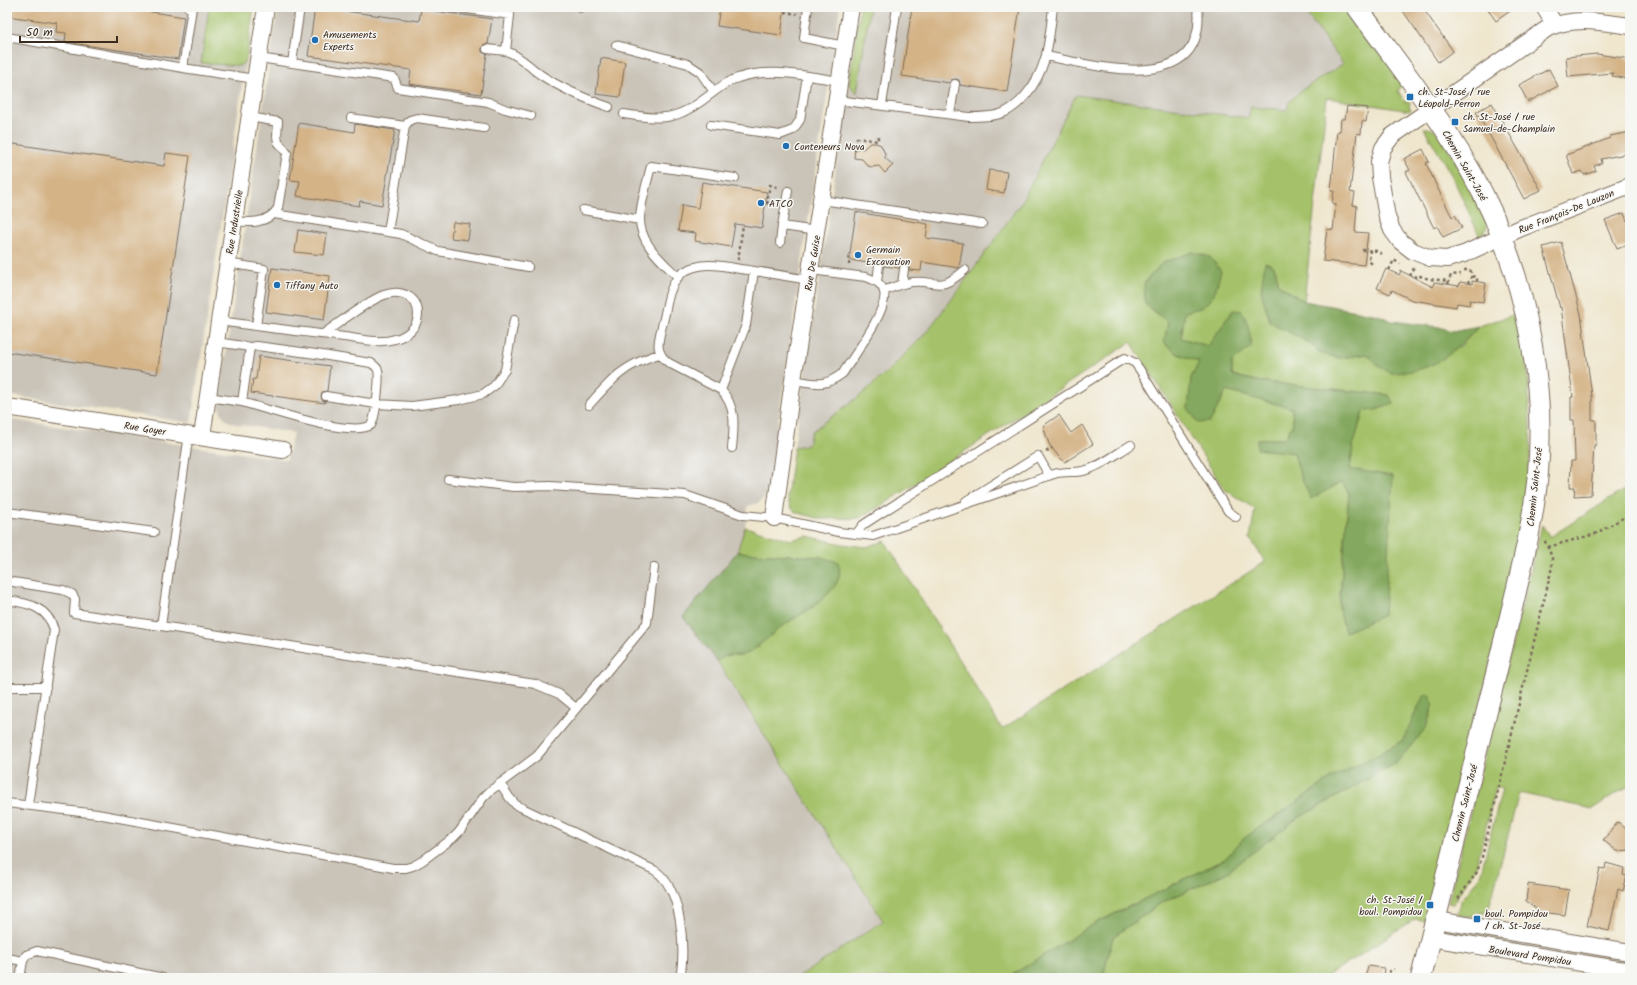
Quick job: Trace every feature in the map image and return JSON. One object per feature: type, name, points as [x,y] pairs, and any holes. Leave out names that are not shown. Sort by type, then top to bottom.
[{"type":"street","name":"Rue Industrielle","points":[[196,435],[208,397],[266,7]]},
{"type":"street","name":"Rue De Guise","points":[[774,518],[793,380],[851,7]]},
{"type":"street","name":"Chemin Saint-José","points":[[1357,7],[1431,109],[1472,175],[1488,204],[1502,238],[1524,308],[1533,350],[1538,404],[1538,474],[1534,508],[1519,580],[1421,978]]},
{"type":"street","points":[[1544,7],[1555,25]]},
{"type":"street","name":"Rue François-De Lauzon","points":[[1630,26],[1582,20],[1555,25],[1531,38],[1392,136],[1386,142],[1381,154],[1380,162],[1380,177],[1387,217],[1392,230],[1400,241],[1413,251],[1439,260],[1459,256],[1502,238],[1521,228],[1630,186]]},
{"type":"street","name":"Rue Goyer","points":[[7,407],[196,435],[283,450]]},
{"type":"street","name":"Boulevard Pompidou","points":[[1433,929],[1630,952]]},
{"type":"street","name":"Boulevard Pompidou","points":[[1433,929],[1629,967]]},
{"type":"lane","points":[[183,68],[192,8],[188,7]]},
{"type":"lane","points":[[292,62],[300,7]]},
{"type":"lane","points":[[454,7],[510,15],[506,51]]},
{"type":"lane","points":[[808,7],[804,38],[845,46]]},
{"type":"lane","points":[[882,105],[897,7]]},
{"type":"lane","points":[[837,100],[969,117],[986,117],[1000,114],[1011,109],[1034,86],[1040,75],[1046,56],[1053,7]]},
{"type":"lane","points":[[1046,56],[1124,70],[1140,70],[1169,65],[1186,54],[1192,46],[1197,31],[1199,18],[1198,7]]},
{"type":"lane","points":[[7,37],[255,79]]},
{"type":"lane","points":[[616,45],[688,64],[700,72],[714,92]]},
{"type":"lane","points":[[487,49],[506,51],[522,59],[539,74],[558,86],[609,107]]},
{"type":"lane","points":[[259,58],[394,78],[398,88],[488,102],[505,109],[531,116]]},
{"type":"lane","points":[[624,114],[649,118],[663,118],[679,115],[691,109],[726,83],[736,78],[753,74],[771,73],[840,81]]},
{"type":"lane","points":[[711,125],[780,134],[793,130],[800,120],[807,76]]},
{"type":"lane","points":[[950,114],[954,84]]},
{"type":"lane","points":[[234,221],[253,222],[263,220],[274,214],[278,208],[287,153],[278,142],[276,136],[278,122],[250,117]]},
{"type":"lane","points":[[351,118],[405,126]]},
{"type":"lane","points":[[388,232],[405,126],[410,120],[417,118],[484,128]]},
{"type":"lane","points":[[678,277],[657,256],[648,244],[640,220],[651,166],[735,178]]},
{"type":"lane","points":[[780,243],[788,191]]},
{"type":"lane","points":[[822,200],[911,217],[982,224]]},
{"type":"lane","points":[[583,210],[640,220]]},
{"type":"lane","points":[[274,214],[388,232],[415,239],[438,251],[528,267]]},
{"type":"lane","points":[[782,226],[817,231]]},
{"type":"lane","points":[[227,263],[264,269],[267,276],[256,326]]},
{"type":"lane","points":[[732,448],[735,421],[731,403],[721,390],[678,369],[662,359],[658,348],[659,336],[671,289],[678,277],[685,271],[702,265],[710,265],[754,271],[866,277],[877,282],[884,291],[885,297],[882,309],[843,373],[833,381],[821,384],[793,380]]},
{"type":"lane","points":[[877,282],[880,265]]},
{"type":"lane","points":[[902,284],[904,269]]},
{"type":"lane","points":[[884,291],[912,282],[942,284],[952,281],[965,270]]},
{"type":"lane","points":[[721,390],[746,326],[754,271]]},
{"type":"lane","points":[[219,321],[256,326],[380,341],[394,340],[408,334],[413,329],[417,320],[417,310],[413,300],[408,296],[397,292],[390,293],[377,298],[323,334]]},
{"type":"lane","points":[[326,396],[376,404],[412,406],[475,397],[490,390],[500,379],[505,370],[514,320]]},
{"type":"lane","points":[[208,397],[242,402],[322,425],[361,429],[371,425],[374,420],[378,372],[375,366],[371,363],[257,346],[250,347],[216,342]]},
{"type":"lane","points":[[242,402],[250,347]]},
{"type":"lane","points":[[589,405],[612,380],[629,366],[641,360],[660,354]]},
{"type":"lane","points":[[856,534],[863,525],[872,519],[1125,358],[1135,363],[1140,370],[1228,511],[1236,517]]},
{"type":"lane","points":[[161,626],[196,435]]},
{"type":"lane","points":[[448,478],[514,487],[550,486],[677,494],[743,515],[774,518],[866,536],[879,534],[1064,471],[1082,471],[1093,468],[1131,445]]},
{"type":"lane","points":[[953,509],[1038,456],[1049,476]]},
{"type":"lane","points":[[7,512],[154,532]]},
{"type":"lane","points":[[7,803],[96,814],[150,825],[400,868],[412,866],[422,861],[453,838],[464,826],[483,798],[500,783],[537,756],[647,623],[654,567]]},
{"type":"lane","points":[[7,581],[69,592],[75,599],[74,613],[535,684],[559,694],[576,708]]},
{"type":"lane","points":[[7,600],[27,603],[43,611],[52,624],[54,636],[28,805]]},
{"type":"lane","points":[[7,687],[46,687]]},
{"type":"lane","points":[[500,783],[516,805],[654,870],[662,876],[670,888],[678,911],[683,964],[680,978]]},
{"type":"lane","points":[[20,978],[23,961],[26,955],[37,951],[163,978]]},
{"type":"lane","points":[[7,958],[23,961]]},
{"type":"path","points":[[784,12],[795,14]]},
{"type":"path","points":[[855,151],[857,138],[878,141],[878,134]]},
{"type":"path","points":[[768,204],[770,185],[773,185]]},
{"type":"path","points":[[737,268],[743,225]]},
{"type":"path","points":[[1362,250],[1378,251],[1382,255]]},
{"type":"path","points":[[1370,250],[1369,261],[1373,265]]},
{"type":"path","points":[[849,264],[850,253]]},
{"type":"path","points":[[1389,270],[1394,260],[1400,264]]},
{"type":"path","points":[[1462,269],[1470,270],[1472,276],[1468,284]]},
{"type":"path","points":[[1415,278],[1417,275],[1448,283],[1451,275],[1461,274]]},
{"type":"path","points":[[1472,276],[1478,278],[1477,281]]},
{"type":"path","points":[[1548,547],[1595,534],[1630,514]]},
{"type":"path","name":"Chemin Saint-José","points":[[1457,901],[1477,872],[1482,857],[1550,574],[1552,561],[1548,547],[1541,534]]},
{"type":"path","points":[[1386,978],[1390,971],[1394,969]]},
{"type":"shaded area","points":[[7,7],[254,7],[191,423],[7,395]]},
{"type":"shaded area","points":[[278,7],[840,7],[768,489],[764,498],[758,503],[748,506],[745,527],[737,552],[683,617],[717,661],[883,922],[797,978],[7,978],[7,419],[287,460],[293,433],[235,424],[228,421],[220,410],[219,401]]},
{"type":"shaded area","points":[[860,7],[1302,7],[1343,64],[1321,78],[1288,111],[1251,107],[1248,118],[1076,95],[1021,203],[949,303],[923,336],[861,395],[811,432],[808,445],[794,447]]},
{"type":"green space","points":[[209,7],[254,7],[246,61],[239,66],[201,63]]},
{"type":"green space","points":[[860,7],[870,7],[857,93],[849,85]]},
{"type":"green space","points":[[1302,7],[1349,7],[1404,86],[1401,86],[1398,91],[1404,101],[1410,102],[1409,108],[1411,109],[1410,111],[1327,98],[1304,301],[1279,285],[1275,268],[1268,263],[1289,332],[1308,342],[1322,354],[1340,358],[1367,354],[1378,365],[1460,347],[1479,326],[1519,313],[1527,357],[1531,447],[1523,525],[1429,921],[1415,919],[1324,978],[1107,978],[1104,972],[1113,937],[1161,903],[1226,873],[1295,820],[1396,763],[1426,728],[1433,707],[1430,695],[1418,707],[1403,740],[1378,755],[1333,777],[1243,839],[1225,859],[1094,924],[1007,978],[797,978],[883,921],[717,661],[726,655],[747,654],[782,626],[815,606],[821,557],[737,552],[745,527],[791,540],[807,536],[842,544],[866,547],[885,541],[1002,729],[1265,562],[1250,538],[1255,509],[1224,489],[1131,342],[883,505],[859,518],[821,519],[795,512],[790,506],[787,497],[794,447],[808,445],[811,432],[861,395],[923,336],[949,303],[1021,203],[1076,95],[1248,118],[1251,107],[1287,110],[1289,102],[1300,91],[1343,64]],"holes":[[[1193,252],[1203,307],[1185,312],[1181,338],[1208,346],[1233,310],[1232,375],[1256,381],[1389,395],[1393,403],[1379,409],[1363,412],[1353,446],[1350,469],[1384,615],[1345,632],[1339,608],[1349,493],[1342,482],[1300,475],[1294,453],[1257,439],[1285,439],[1293,424],[1292,408],[1226,391],[1218,407],[1191,378],[1199,362],[1178,354],[1164,343],[1168,322],[1144,283],[1162,263]]]},
{"type":"green space","points":[[1424,128],[1436,131],[1444,140],[1488,223],[1486,229],[1480,237],[1453,178]]},
{"type":"green space","points":[[1193,252],[1210,257],[1221,271],[1214,295],[1203,307],[1185,312],[1181,338],[1208,346],[1233,310],[1242,311],[1249,329],[1251,347],[1232,362],[1232,375],[1256,381],[1389,395],[1393,403],[1379,409],[1363,412],[1353,447],[1350,469],[1393,476],[1384,615],[1345,632],[1339,608],[1349,493],[1342,482],[1311,499],[1300,475],[1294,453],[1257,449],[1257,439],[1285,439],[1293,424],[1292,408],[1226,391],[1210,422],[1198,423],[1188,408],[1191,378],[1199,362],[1178,354],[1164,343],[1168,322],[1145,304],[1144,284],[1162,263]]},
{"type":"green space","points":[[1265,262],[1275,268],[1279,285],[1304,301],[1378,315],[1392,321],[1439,327],[1452,331],[1479,326],[1455,350],[1437,362],[1416,370],[1396,373],[1388,372],[1367,354],[1340,358],[1322,354],[1308,342],[1270,322],[1261,291]]},
{"type":"green space","points":[[1630,486],[1630,785],[1592,809],[1519,793],[1488,912],[1476,912],[1471,917],[1459,915],[1457,912],[1461,900],[1476,882],[1481,873],[1502,789],[1496,787],[1476,867],[1453,904],[1448,903],[1542,525],[1550,537]]},
{"type":"green space","points":[[737,552],[821,557],[838,562],[840,573],[837,583],[821,601],[788,622],[749,653],[742,655],[729,655],[717,661],[683,617]]},
{"type":"green space","points":[[1430,694],[1433,707],[1426,728],[1396,763],[1295,820],[1226,873],[1161,903],[1113,937],[1104,972],[1107,978],[1007,978],[1094,924],[1225,859],[1243,839],[1333,777],[1378,755],[1403,740],[1423,697]]},
{"type":"building","points":[[7,7],[139,7],[139,10],[184,17],[178,59],[65,42],[66,33],[56,32],[57,23],[7,16]]},
{"type":"building","points":[[315,7],[419,21],[421,9],[492,19],[488,44],[484,44],[482,48],[482,52],[487,54],[481,94],[409,84],[411,70],[308,56]]},
{"type":"building","points":[[720,7],[785,7],[781,35],[717,26]]},
{"type":"building","points":[[912,7],[1020,7],[1007,92],[960,85],[959,80],[956,79],[951,80],[950,83],[902,76]]},
{"type":"building","points":[[1409,7],[1422,7],[1453,51],[1438,62],[1403,11]]},
{"type":"building","points":[[1486,7],[1516,7],[1496,21]]},
{"type":"building","points":[[1597,54],[1630,59],[1630,79],[1612,76],[1613,73],[1568,77],[1566,57]]},
{"type":"building","points":[[601,58],[625,62],[620,97],[596,94]]},
{"type":"building","points":[[1549,69],[1558,86],[1528,102],[1519,85]]},
{"type":"building","points":[[1492,103],[1541,190],[1524,199],[1476,112]]},
{"type":"building","points":[[1347,106],[1368,108],[1366,122],[1362,121],[1361,134],[1357,133],[1350,192],[1355,193],[1353,205],[1357,206],[1355,232],[1368,233],[1364,265],[1323,261],[1327,229],[1333,230],[1336,204],[1332,203],[1334,191],[1331,191],[1337,131],[1340,131],[1341,119],[1345,119]]},
{"type":"building","points":[[299,123],[354,132],[355,124],[395,130],[382,205],[360,201],[359,206],[297,196],[300,181],[290,180]]},
{"type":"building","points":[[1630,132],[1630,153],[1601,159],[1602,163],[1594,166],[1596,171],[1584,175],[1582,171],[1573,174],[1566,155],[1610,138],[1610,136]]},
{"type":"building","points":[[7,143],[164,166],[166,153],[190,156],[157,374],[7,352]]},
{"type":"building","points":[[870,143],[881,145],[885,158],[893,165],[885,173],[879,166],[868,166],[862,159],[854,158],[855,148],[863,149]]},
{"type":"building","points":[[1423,149],[1429,162],[1426,163],[1437,187],[1452,217],[1455,215],[1462,228],[1443,237],[1437,226],[1434,228],[1406,172],[1410,170],[1404,159]]},
{"type":"building","points":[[989,170],[1007,172],[1004,193],[986,190]]},
{"type":"building","points":[[702,182],[767,192],[762,228],[735,224],[731,247],[695,241],[696,233],[678,231],[682,205],[698,208]]},
{"type":"building","points":[[856,212],[928,224],[926,238],[963,243],[959,268],[922,262],[921,271],[909,270],[909,267],[905,264],[902,264],[899,268],[884,266],[884,262],[880,260],[876,260],[874,264],[849,260]]},
{"type":"building","points":[[1624,213],[1627,221],[1630,220],[1630,244],[1617,249],[1605,220]]},
{"type":"building","points":[[453,222],[470,224],[468,240],[451,238]]},
{"type":"building","points":[[298,230],[327,234],[324,255],[295,252]]},
{"type":"building","points":[[1561,242],[1581,314],[1592,396],[1592,420],[1596,420],[1596,445],[1594,445],[1591,495],[1574,496],[1575,487],[1570,487],[1571,461],[1575,461],[1574,420],[1571,420],[1571,397],[1573,397],[1561,307],[1560,308],[1543,247]]},
{"type":"building","points":[[272,268],[330,276],[324,320],[266,312]]},
{"type":"building","points":[[1386,269],[1399,275],[1401,271],[1433,287],[1434,282],[1459,286],[1460,282],[1472,284],[1472,281],[1486,283],[1483,302],[1470,300],[1469,305],[1457,303],[1456,307],[1412,300],[1392,290],[1390,294],[1377,288]]},
{"type":"building","points":[[259,356],[330,366],[327,391],[322,392],[321,396],[325,403],[251,393],[253,379],[256,379]]},
{"type":"building","points":[[1059,415],[1071,433],[1082,425],[1093,444],[1065,462],[1049,444],[1043,426]]},
{"type":"building","points":[[1618,822],[1630,832],[1630,850],[1617,851],[1603,840]]},
{"type":"building","points":[[1606,863],[1624,868],[1623,875],[1627,876],[1623,891],[1618,889],[1609,931],[1587,926],[1600,868],[1605,869]]},
{"type":"building","points":[[1528,884],[1569,890],[1565,915],[1541,912],[1526,901]]},
{"type":"building","points":[[1368,966],[1384,968],[1383,978],[1365,978]]},
{"type":"place","name":"Amusements Experts","points":[[315,40]]},
{"type":"place","name":"ch. St-José / rue Léopold-Perron","points":[[1410,97]]},
{"type":"place","name":"ch. St-José / rue Samuel-de-Champlain","points":[[1455,122]]},
{"type":"place","name":"Conteneurs Nova","points":[[786,146]]},
{"type":"place","name":"ATCO","points":[[761,203]]},
{"type":"place","name":"Germain Excavation","points":[[858,255]]},
{"type":"place","name":"Tiffany Auto","points":[[277,285]]},
{"type":"place","name":"ch. St-José / boul. Pompidou","points":[[1430,905]]},
{"type":"place","name":"boul. Pompidou / ch. St-José","points":[[1477,919]]}]
